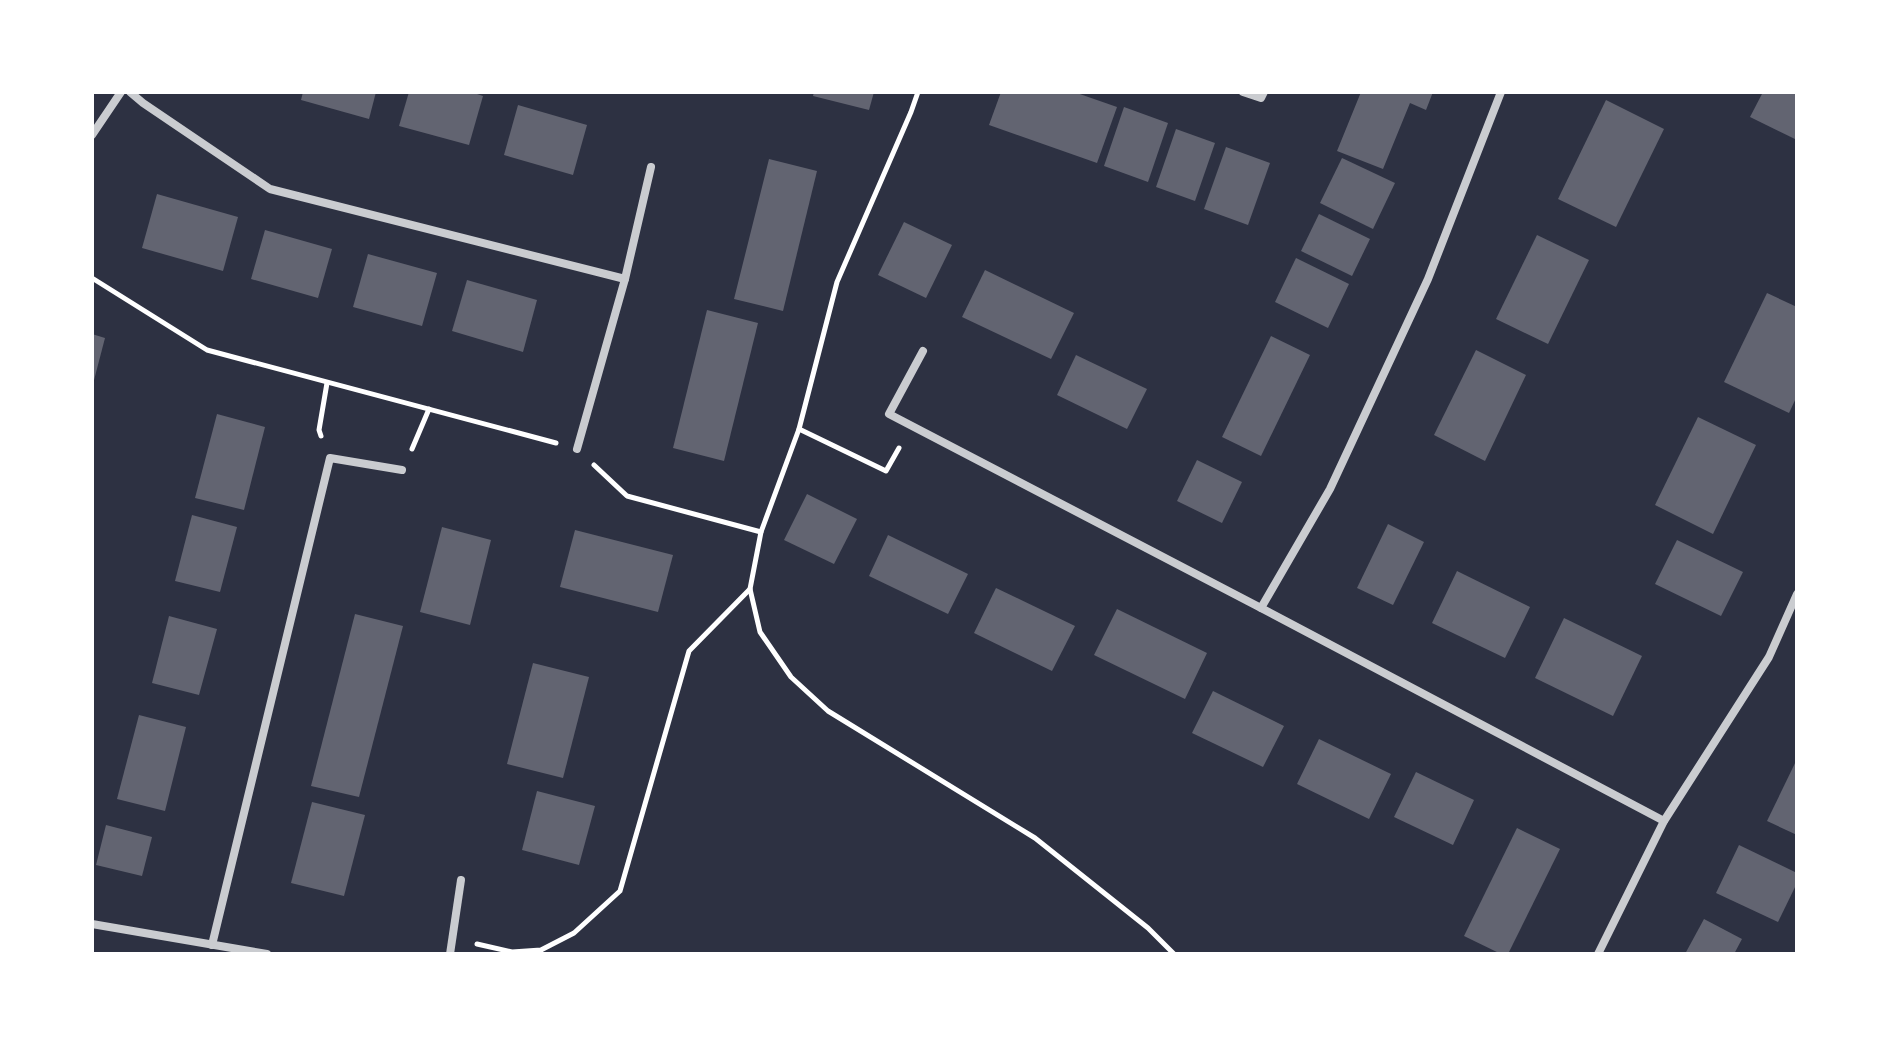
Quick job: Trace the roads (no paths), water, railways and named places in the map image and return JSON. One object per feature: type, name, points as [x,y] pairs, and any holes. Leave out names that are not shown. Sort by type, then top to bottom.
[{"type":"street","points":[[92,135],[121,92]]},
{"type":"street","points":[[130,92],[270,189],[625,279]]},
{"type":"street","points":[[1243,92],[1261,98],[1264,92]]},
{"type":"street","points":[[1261,608],[1330,489],[1428,279],[1501,92]]},
{"type":"street","points":[[577,449],[625,279],[651,167]]},
{"type":"street","points":[[923,351],[889,414],[1664,821]]},
{"type":"street","points":[[212,945],[330,458],[402,470]]},
{"type":"street","points":[[1598,954],[1664,821],[1769,657],[1797,594]]},
{"type":"street","points":[[450,954],[461,880]]},
{"type":"street","points":[[92,924],[267,954]]}]
